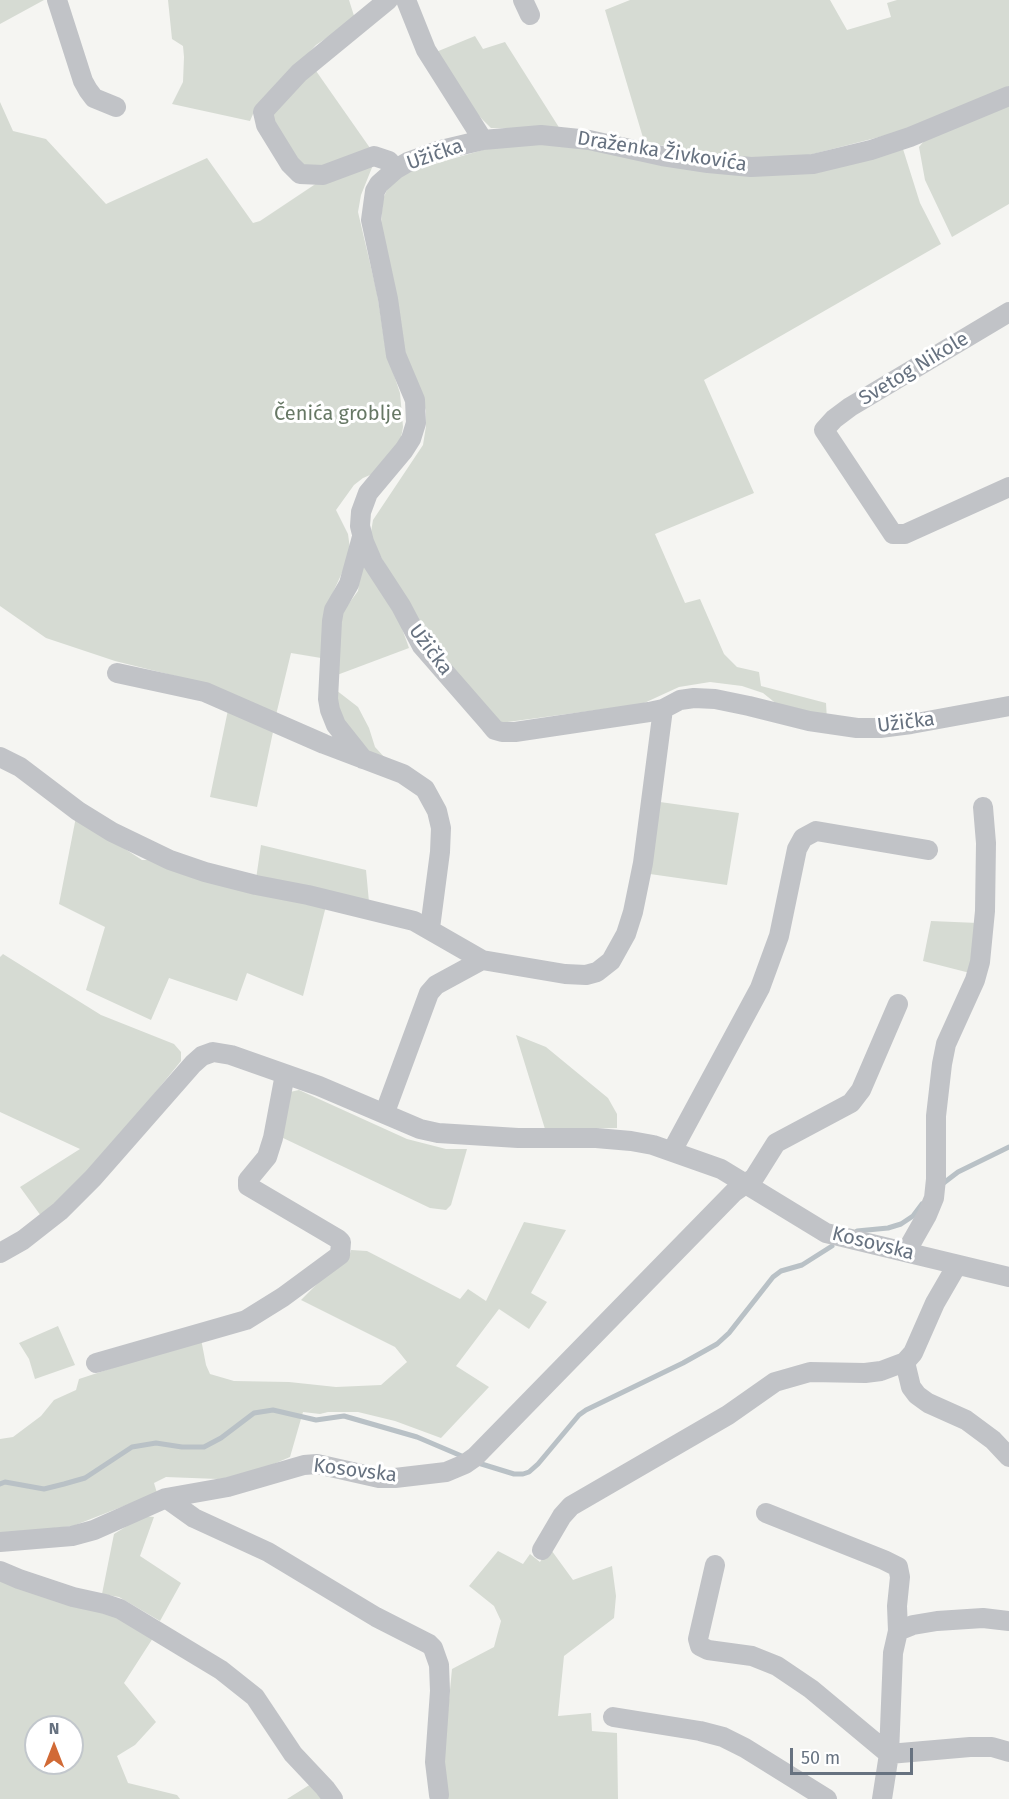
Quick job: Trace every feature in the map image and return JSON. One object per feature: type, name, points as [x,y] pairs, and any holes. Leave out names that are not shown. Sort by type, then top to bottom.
[{"type":"street","points":[[57,0],[83,81],[94,98],[116,107]]},
{"type":"street","points":[[388,0],[299,73],[263,112],[263,121],[290,164],[300,174],[323,175],[374,156],[389,160],[396,169]]},
{"type":"street","points":[[406,0],[426,50],[483,140]]},
{"type":"street","name":"Draženka Živkovića","points":[[483,140],[518,136],[564,136],[708,163],[751,167],[813,164],[871,150],[928,130],[1009,96]]},
{"type":"street","name":"Užička","points":[[483,140],[441,150],[408,162],[396,169],[379,184],[375,191],[371,220],[388,299],[396,355],[415,400],[416,423],[411,440],[368,493],[361,512],[360,526],[362,537],[373,562],[422,646],[495,730],[515,732],[663,709],[680,700],[706,698],[809,721],[857,728],[880,728],[938,720],[1009,706]]},
{"type":"street","name":"Svetog Nikole","points":[[1009,312],[850,407],[824,430],[893,534],[905,534],[1009,487]]},
{"type":"street","points":[[362,537],[349,584],[334,610],[328,699],[336,725],[363,759]]},
{"type":"street","points":[[117,673],[205,692],[324,744],[404,774],[425,789],[437,811],[441,828],[430,928]]},
{"type":"street","points":[[0,757],[20,767],[78,811],[112,832],[170,860],[256,885],[395,915],[430,928],[482,960],[565,974],[586,975],[597,972],[611,961],[626,934],[639,885],[663,709]]},
{"type":"street","points":[[906,1252],[927,1215],[935,1188],[936,1116],[942,1064],[946,1044],[975,980],[983,944],[986,843],[983,807]]},
{"type":"street","points":[[672,1151],[759,987],[779,936],[797,849],[803,838],[816,831],[928,850]]},
{"type":"street","points":[[385,1112],[429,993],[436,985],[482,960]]},
{"type":"street","points":[[748,1184],[776,1143],[851,1103],[861,1090],[898,1004]]},
{"type":"street","name":"Kosovska","points":[[2,1248],[60,1211],[93,1178],[202,1056],[221,1052],[385,1112],[420,1129],[438,1133],[518,1138],[596,1138],[631,1141],[672,1151],[711,1164],[748,1184],[826,1233],[1009,1277]]},
{"type":"street","points":[[96,1363],[246,1320],[283,1297],[340,1255],[338,1239],[248,1186],[248,1180],[267,1157],[273,1138],[285,1074]]},
{"type":"street","name":"Kosovska","points":[[0,1542],[72,1536],[115,1522],[166,1498],[228,1487],[310,1464],[330,1466],[379,1478],[395,1478],[446,1472],[470,1461],[734,1192],[748,1184]]},
{"type":"street","points":[[542,1550],[562,1516],[571,1506],[728,1415],[775,1382],[810,1372],[881,1371],[905,1362],[913,1353],[935,1303],[957,1264]]},
{"type":"street","points":[[905,1362],[911,1387],[917,1395],[928,1403],[966,1420],[993,1440],[1009,1456]]},
{"type":"street","points":[[166,1498],[194,1518],[268,1552],[376,1617],[433,1648],[439,1665],[440,1691],[435,1762],[439,1795]]},
{"type":"street","points":[[766,1513],[898,1567],[900,1577],[897,1606],[898,1631],[893,1653],[889,1754],[882,1799]]},
{"type":"street","points":[[715,1565],[698,1639],[699,1646],[708,1650],[752,1656],[777,1666],[811,1689],[889,1754],[970,1747],[992,1747],[1009,1752]]},
{"type":"street","points":[[0,1571],[73,1597],[120,1609],[222,1670],[255,1697],[293,1754],[333,1799]]},
{"type":"street","points":[[898,1631],[913,1625],[937,1621],[983,1618],[1009,1621]]},
{"type":"street","points":[[613,1718],[700,1731],[723,1737],[745,1748],[827,1799]]},
{"type":"green space","points":[[0,0],[44,0],[0,24]]},
{"type":"green space","points":[[168,0],[349,0],[355,19],[316,45],[253,114],[250,121],[172,104],[183,82],[184,57],[183,46],[172,39]]},
{"type":"green space","points":[[630,0],[830,0],[847,30],[891,17],[887,3],[897,0],[1009,0],[1009,86],[899,132],[805,156],[775,159],[698,154],[644,141],[605,10]]},
{"type":"green space","points":[[475,36],[483,49],[505,42],[560,129],[491,128],[476,113],[436,52]]},
{"type":"green space","points":[[314,68],[370,148],[325,167],[305,168],[271,123],[274,108]]},
{"type":"green space","name":"Čenića groblje","points":[[0,102],[13,131],[46,139],[106,204],[207,158],[253,223],[260,221],[320,181],[373,165],[361,195],[358,212],[377,293],[386,351],[400,393],[403,427],[401,438],[377,472],[354,485],[336,510],[348,534],[350,549],[346,564],[325,610],[321,658],[291,653],[276,715],[212,685],[115,661],[46,638],[0,606]]},
{"type":"green space","points":[[1009,103],[1009,204],[952,237],[925,180],[919,147],[924,141]]},
{"type":"green space","points":[[556,143],[667,164],[903,149],[920,203],[941,244],[704,380],[754,493],[655,534],[685,603],[700,599],[724,654],[737,667],[759,672],[761,686],[826,703],[827,720],[778,705],[763,693],[742,686],[710,682],[679,687],[642,704],[500,723],[450,669],[370,538],[373,520],[423,445],[426,426],[426,411],[414,374],[402,352],[381,223],[383,199],[390,183],[404,173],[486,149]]},
{"type":"green space","points":[[362,563],[398,617],[409,648],[337,675],[342,613],[358,591]]},
{"type":"green space","points":[[336,690],[358,707],[369,728],[375,747],[386,759],[367,752],[342,726]]},
{"type":"green space","points":[[228,710],[273,732],[257,807],[210,797]]},
{"type":"green space","points":[[660,802],[739,813],[727,885],[650,874]]},
{"type":"green space","points":[[76,817],[142,860],[326,906],[303,996],[247,973],[237,1001],[169,978],[151,1020],[86,990],[105,927],[59,904]]},
{"type":"green space","points":[[261,845],[366,870],[369,902],[256,879]]},
{"type":"green space","points":[[931,921],[978,923],[970,973],[923,961]]},
{"type":"green space","points":[[3,954],[101,1015],[174,1044],[181,1052],[181,1061],[102,1158],[41,1216],[20,1187],[80,1149],[0,1112],[0,957]]},
{"type":"green space","points":[[516,1035],[546,1047],[608,1098],[617,1114],[617,1128],[545,1129]]},
{"type":"green space","points":[[299,1090],[407,1139],[446,1149],[467,1149],[451,1205],[446,1210],[430,1208],[281,1137],[290,1092]]},
{"type":"green space","points":[[524,1222],[566,1230],[531,1293],[547,1302],[529,1329],[499,1309],[456,1366],[489,1387],[441,1438],[395,1421],[358,1412],[320,1414],[303,1412],[290,1457],[246,1476],[218,1479],[166,1477],[154,1483],[157,1493],[73,1526],[0,1534],[0,1439],[13,1437],[41,1416],[54,1400],[76,1390],[79,1379],[201,1339],[210,1374],[234,1381],[289,1382],[336,1387],[381,1385],[407,1362],[395,1347],[301,1300],[327,1274],[349,1257],[351,1250],[367,1251],[460,1299],[468,1289],[486,1301]]},
{"type":"green space","points":[[58,1326],[75,1365],[35,1379],[29,1359],[19,1343]]},
{"type":"green space","points":[[143,1516],[154,1517],[140,1556],[181,1583],[160,1621],[119,1597],[102,1594],[114,1534]]},
{"type":"green space","points":[[549,1547],[573,1580],[612,1566],[616,1596],[614,1618],[564,1656],[558,1716],[591,1713],[592,1731],[617,1733],[618,1799],[448,1799],[443,1776],[443,1762],[452,1669],[494,1647],[501,1621],[494,1606],[469,1586],[498,1551],[523,1564],[530,1554],[540,1562]]},
{"type":"green space","points":[[0,1576],[115,1613],[153,1638],[124,1683],[156,1722],[135,1745],[117,1756],[128,1783],[177,1795],[180,1799],[0,1799]]},
{"type":"green space","points":[[311,1784],[325,1799],[287,1799]]},
{"type":"waterway","points":[[941,1185],[958,1172],[1009,1147]]},
{"type":"waterway","points":[[857,1231],[888,1228],[901,1224],[913,1216],[922,1204]]},
{"type":"waterway","points":[[475,1462],[514,1474],[529,1472],[579,1415],[717,1344],[729,1333],[773,1277],[781,1271],[802,1265],[832,1246]]},
{"type":"waterway","points":[[0,1484],[5,1482],[44,1489],[64,1484],[85,1478],[132,1447],[156,1443],[182,1447],[204,1447],[221,1438],[254,1413],[273,1410],[316,1420],[344,1416],[417,1437],[464,1457]]}]
